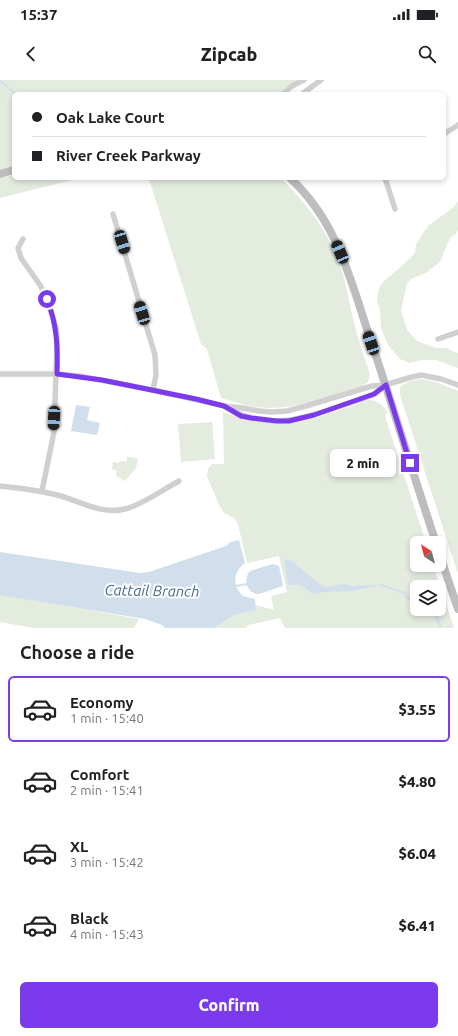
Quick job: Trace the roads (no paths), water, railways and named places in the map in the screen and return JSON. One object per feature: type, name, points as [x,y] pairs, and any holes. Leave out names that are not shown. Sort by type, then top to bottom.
[{"type":"main road","points":[[0,174],[12,171]]},
{"type":"main road","points":[[292,180],[315,205],[327,224],[344,261],[386,385],[434,536]]},
{"type":"main road","points":[[445,572],[458,609]]},
{"type":"street","points":[[285,92],[292,86],[304,80]]},
{"type":"street","points":[[305,92],[321,80]]},
{"type":"street","points":[[446,133],[458,125]]},
{"type":"street","points":[[386,180],[395,209]]},
{"type":"street","points":[[113,214],[155,355],[156,375],[153,390]]},
{"type":"street","points":[[23,239],[18,248],[21,258],[40,285],[52,313],[57,342],[57,374],[52,445],[42,491]]},
{"type":"street","points":[[438,338],[458,332]]},
{"type":"street","points":[[0,374],[57,374],[102,380],[224,406],[259,411],[287,411],[372,386],[386,385],[412,377],[428,376],[456,383]]},
{"type":"street","points":[[224,406],[241,416],[277,421],[289,421],[314,415],[374,394],[386,385]]},
{"type":"street","points":[[0,486],[42,491],[94,508],[114,510],[133,506],[179,480]]},
{"type":"water","points":[[76,405],[90,407],[87,420],[100,423],[97,435],[71,431]]},
{"type":"water","points":[[239,540],[245,563],[236,574],[235,579],[237,588],[243,596],[255,599],[256,610],[234,615],[214,628],[165,628],[162,625],[145,619],[0,595],[0,552],[140,573],[149,572],[226,546],[230,542]]},
{"type":"water","points":[[284,559],[292,561],[319,584],[326,587],[344,584],[352,586],[381,585],[351,591],[323,592],[314,594],[300,586],[288,585]]},
{"type":"water","points":[[273,564],[279,566],[283,586],[259,594],[251,592],[246,582],[250,571]]},
{"type":"waterway","points":[[0,81],[14,92]]},
{"type":"waterway","name":"Cattail Branch","points":[[235,586],[248,584]]},
{"type":"waterway","name":"Cattail Branch","points":[[379,585],[405,593],[407,598],[410,599]]},
{"type":"waterway","name":"Cattail Branch","points":[[436,616],[441,628]]}]
